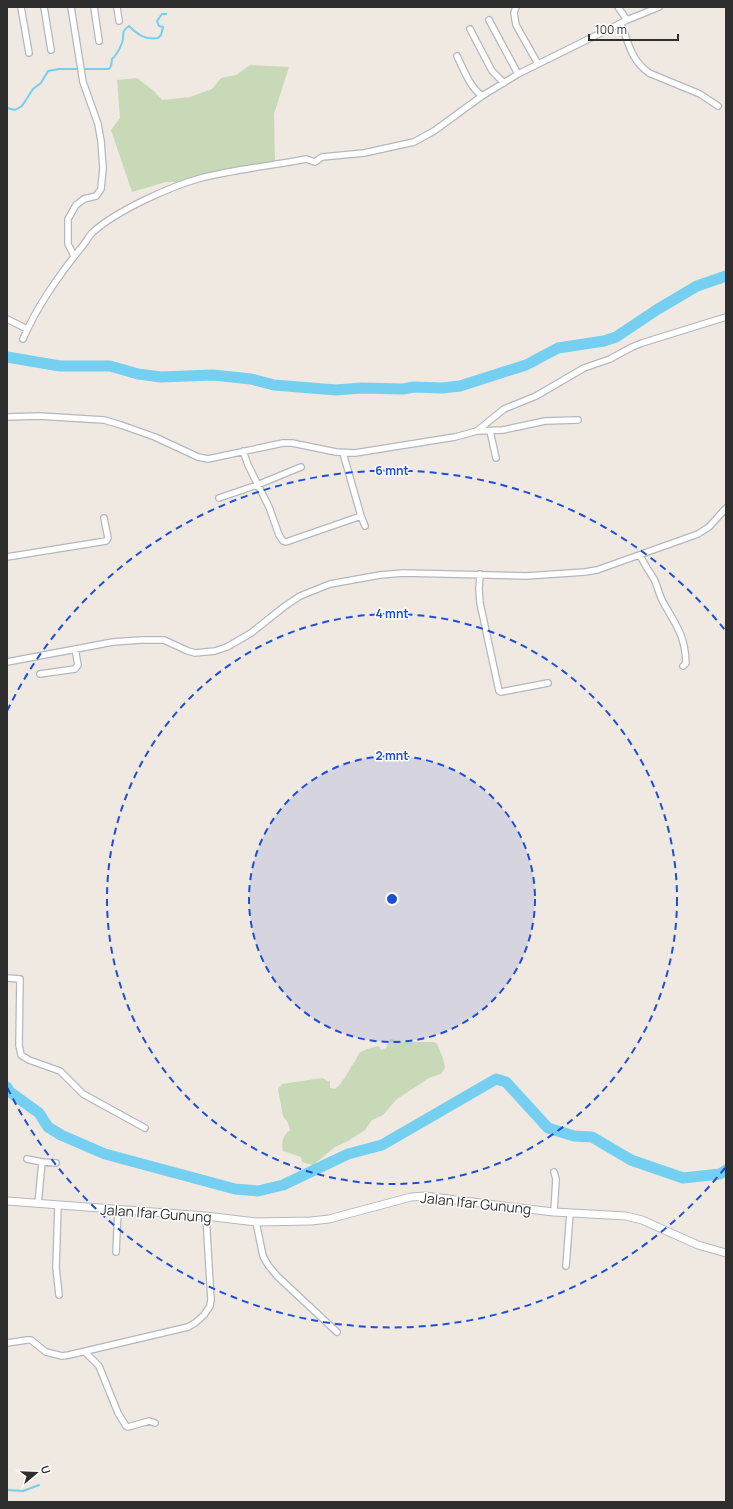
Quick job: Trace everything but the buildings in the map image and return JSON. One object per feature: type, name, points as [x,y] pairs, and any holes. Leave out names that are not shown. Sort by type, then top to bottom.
[{"type":"street","points":[[21,7],[29,53]]},
{"type":"street","points":[[44,7],[51,50]]},
{"type":"street","points":[[70,7],[82,76],[98,124],[103,168],[102,182],[99,192],[96,196],[84,199],[76,205],[68,219],[68,244],[74,256]]},
{"type":"street","points":[[94,7],[99,41]]},
{"type":"street","points":[[117,7],[119,21]]},
{"type":"street","points":[[516,7],[514,13],[516,25],[538,64]]},
{"type":"street","points":[[618,7],[627,20]]},
{"type":"street","points":[[23,339],[27,329],[46,297],[74,256],[90,236],[101,226],[134,206],[180,185],[218,174],[306,159],[315,162],[322,157],[364,153],[414,142],[434,131],[482,96],[518,74],[627,20],[659,7]]},
{"type":"street","points":[[489,20],[518,74]]},
{"type":"street","points":[[621,24],[634,58],[642,68],[650,73],[700,94],[718,106]]},
{"type":"street","points":[[470,29],[492,71],[504,83]]},
{"type":"street","points":[[457,56],[471,83],[477,92],[482,96]]},
{"type":"street","points":[[477,431],[504,409],[540,394],[584,368],[610,359],[637,345],[726,317]]},
{"type":"street","points":[[7,319],[27,329]]},
{"type":"street","points":[[7,417],[32,416],[104,420],[155,437],[202,458],[219,457],[287,443],[343,453],[366,452],[415,442],[455,437],[477,431],[503,430],[545,422],[578,420]]},
{"type":"street","points":[[490,431],[496,458]]},
{"type":"street","points":[[243,452],[283,541],[286,542],[361,516]]},
{"type":"street","points":[[343,453],[365,526]]},
{"type":"street","points":[[219,498],[257,485],[301,467]]},
{"type":"street","points":[[7,662],[119,642],[156,640],[168,642],[188,651],[210,652],[227,647],[251,633],[284,606],[300,596],[330,584],[403,573],[526,576],[585,572],[608,566],[698,534],[709,527],[726,508]]},
{"type":"street","points":[[7,557],[106,541],[108,538],[104,518]]},
{"type":"street","points":[[640,555],[664,603],[677,625],[685,650],[686,663],[683,666]]},
{"type":"street","points":[[480,574],[480,603],[499,691],[501,692],[548,683]]},
{"type":"street","points":[[40,674],[76,669],[78,665],[74,649]]},
{"type":"street","points":[[7,978],[20,979],[19,1045],[21,1055],[29,1060],[60,1071],[83,1094],[145,1128]]},
{"type":"street","points":[[27,1159],[56,1163]]},
{"type":"street","points":[[38,1204],[42,1162]]},
{"type":"street","points":[[554,1172],[556,1179],[554,1212]]},
{"type":"street","name":"Jalan Ifar Gunung","points":[[7,1201],[206,1216],[256,1222],[311,1221],[329,1219],[417,1196],[554,1212],[626,1216],[642,1220],[698,1245],[726,1253]]},
{"type":"street","points":[[58,1206],[56,1268],[59,1295]]},
{"type":"street","points":[[116,1252],[118,1210]]},
{"type":"street","points":[[566,1266],[570,1213]]},
{"type":"street","points":[[7,1343],[31,1340],[46,1352],[62,1356],[85,1352],[188,1327],[195,1323],[210,1306],[211,1300],[206,1216]]},
{"type":"street","points":[[256,1222],[262,1253],[268,1265],[277,1276],[337,1332]]},
{"type":"street","points":[[85,1352],[99,1366],[118,1413],[126,1426],[128,1427],[149,1421],[155,1423]]},
{"type":"green space","points":[[250,65],[289,67],[274,114],[275,161],[228,170],[179,182],[166,182],[132,192],[111,130],[120,118],[117,80],[137,78],[154,91],[162,100],[190,97],[212,89],[221,78],[236,75]]},
{"type":"green space","points":[[390,1039],[405,1042],[434,1042],[437,1044],[443,1058],[445,1068],[441,1074],[429,1078],[397,1099],[383,1115],[372,1120],[365,1130],[335,1147],[313,1165],[302,1162],[301,1157],[283,1151],[283,1140],[285,1135],[290,1130],[288,1123],[283,1116],[278,1089],[282,1084],[322,1078],[330,1082],[330,1088],[335,1089],[344,1079],[359,1053],[379,1046],[381,1050],[386,1048]]},
{"type":"waterway","points":[[7,108],[15,110],[22,106],[33,89],[41,83],[48,71],[59,69],[109,69],[112,59],[121,45],[126,28],[129,26],[145,37],[158,38],[161,35],[163,27],[159,26],[157,21],[162,14],[166,14]]},
{"type":"waterway","points":[[7,357],[60,366],[110,366],[138,374],[161,377],[213,375],[251,379],[274,385],[336,390],[361,388],[442,388],[460,386],[526,365],[558,348],[604,341],[616,337],[658,309],[697,286],[726,276]]},
{"type":"waterway","points":[[7,1087],[10,1092],[39,1113],[48,1127],[61,1135],[105,1154],[235,1189],[258,1191],[283,1185],[348,1154],[382,1145],[496,1079],[506,1082],[548,1128],[574,1136],[592,1137],[631,1160],[683,1178],[720,1174],[726,1170]]},
{"type":"waterway","points":[[7,1490],[23,1491],[39,1485]]}]
